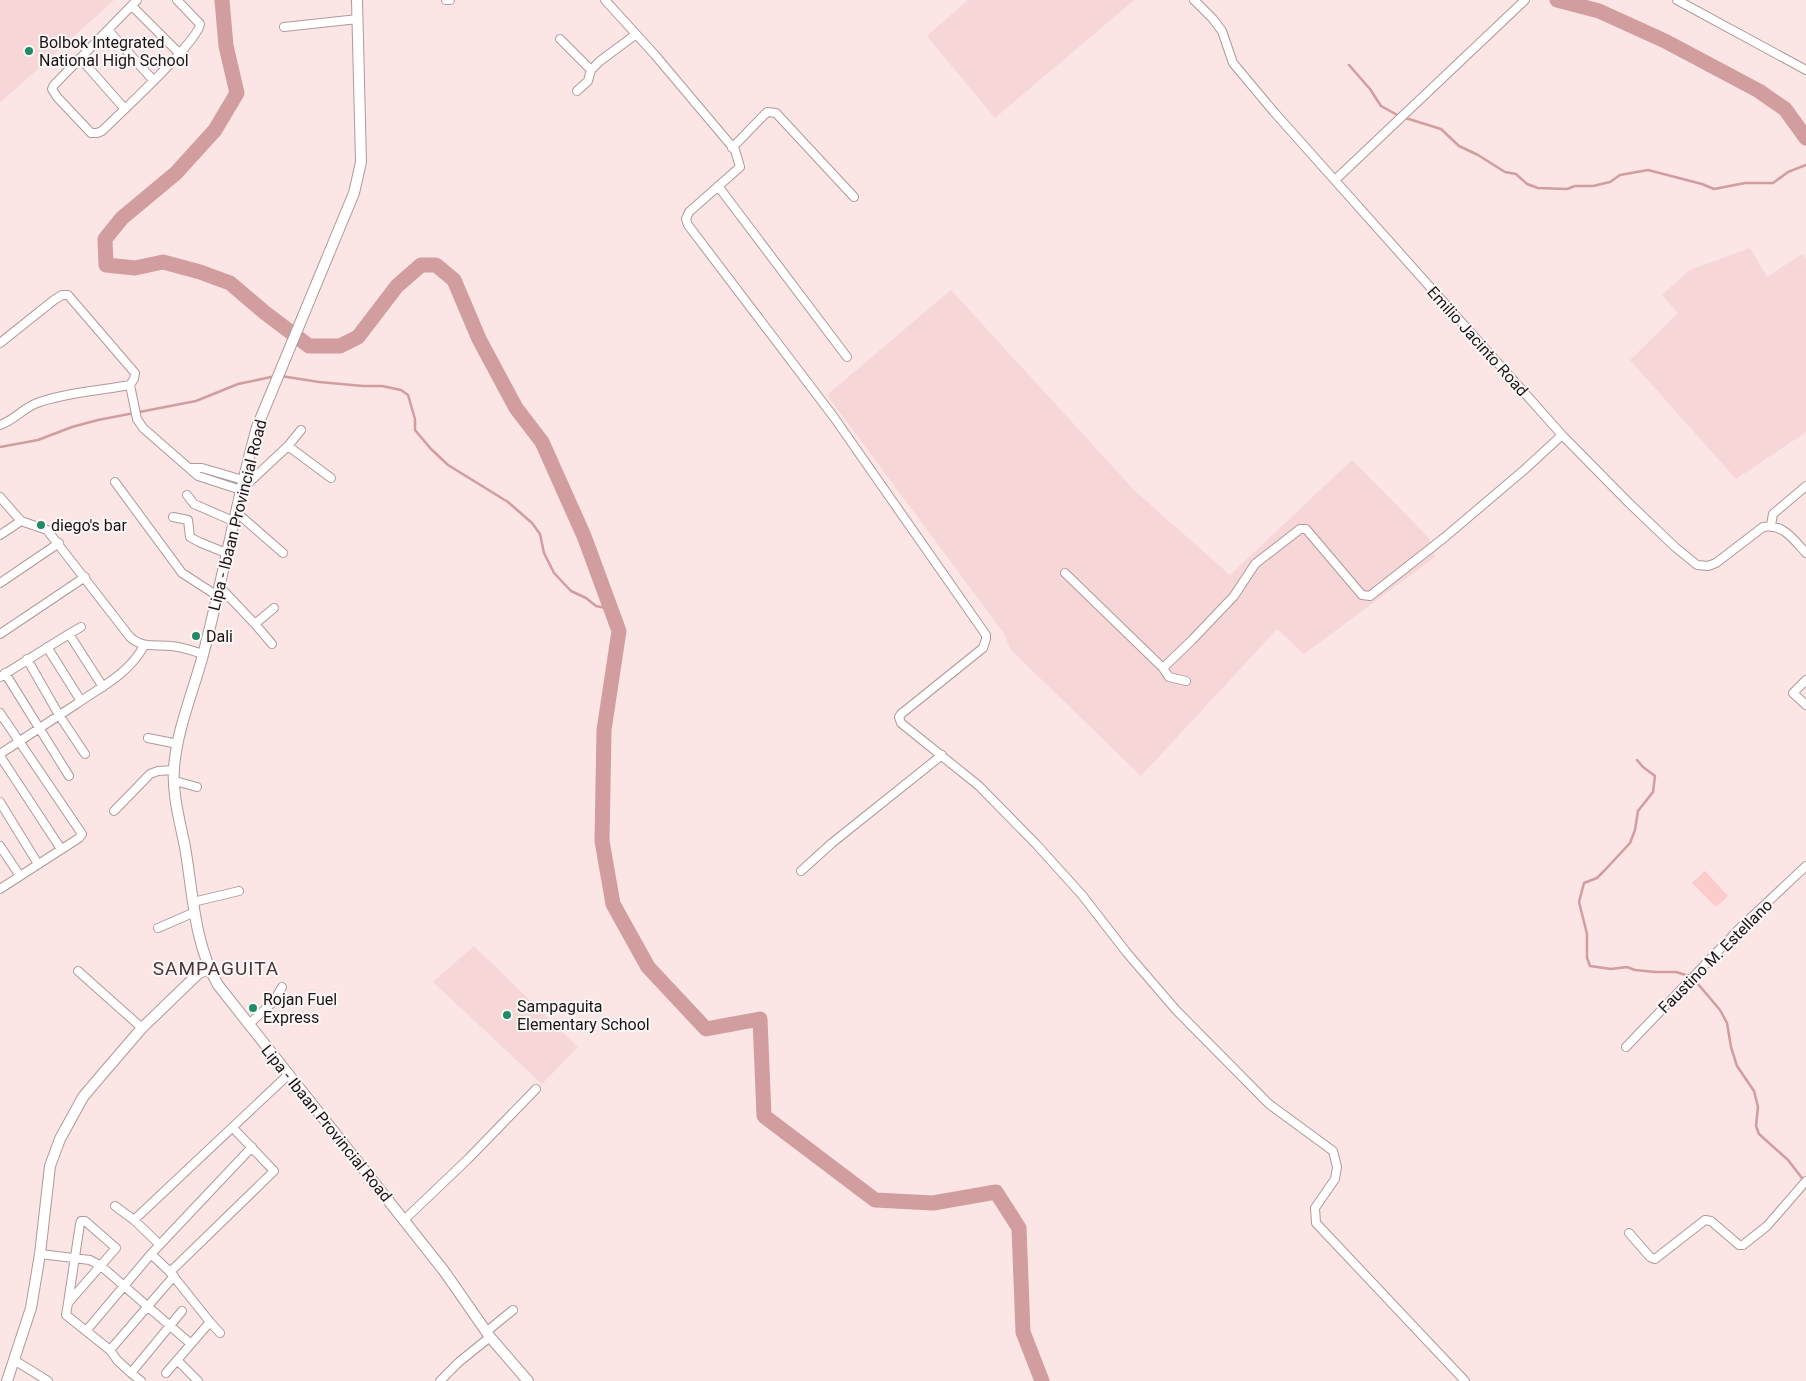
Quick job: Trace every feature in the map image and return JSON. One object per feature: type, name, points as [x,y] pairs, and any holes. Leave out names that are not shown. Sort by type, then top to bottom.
[{"type":"main road","name":"Lipa - Ibaan Provincial Road","points":[[358,0],[361,162],[354,193],[257,427],[234,517],[203,654],[180,732],[174,770],[175,781],[194,907],[202,949],[209,969],[223,992],[248,1025],[289,1074],[444,1271],[488,1334],[528,1381]]},
{"type":"main road","points":[[7,1381],[31,1308],[40,1254],[50,1166],[60,1139],[83,1097],[142,1028],[199,973],[209,969]]},
{"type":"street","points":[[177,0],[200,24],[200,29],[180,54],[102,131],[91,133],[53,92],[54,85],[134,3],[180,54]]},
{"type":"street","points":[[605,0],[655,55],[732,148],[740,167],[689,212],[686,219],[688,224],[833,416],[986,635],[982,648],[899,717],[901,723],[979,786],[1036,844],[1082,895],[1127,953],[1183,1016],[1269,1104],[1333,1151],[1337,1167],[1335,1179],[1315,1208],[1316,1223],[1465,1381]]},
{"type":"street","name":"Emilio Jacinto Road","points":[[1194,0],[1222,31],[1233,63],[1239,72],[1562,435],[1660,533],[1697,565],[1708,566],[1716,563],[1763,526],[1771,525]]},
{"type":"street","points":[[1335,180],[1525,0]]},
{"type":"street","points":[[1677,0],[1806,70]]},
{"type":"street","points":[[284,27],[358,19]]},
{"type":"street","points":[[108,30],[153,80]]},
{"type":"street","points":[[577,91],[588,81],[591,70],[600,61],[635,35]]},
{"type":"street","points":[[560,39],[591,70]]},
{"type":"street","points":[[80,58],[124,108]]},
{"type":"street","points":[[732,148],[767,112],[776,113],[854,197]]},
{"type":"street","points":[[718,186],[846,357]]},
{"type":"street","points":[[0,343],[54,300],[68,295],[135,373],[130,385],[137,417],[143,428],[198,476],[242,485],[288,446],[302,430]]},
{"type":"street","points":[[0,425],[16,418],[36,403],[52,398],[130,385]]},
{"type":"street","points":[[1163,668],[1234,596],[1256,564],[1300,529],[1306,529],[1362,594],[1370,596],[1451,532],[1562,435]]},
{"type":"street","points":[[288,446],[331,478]]},
{"type":"street","points":[[115,482],[182,573],[218,591],[255,624],[272,644]]},
{"type":"street","points":[[1806,486],[1773,514],[1771,525],[1788,533],[1806,553]]},
{"type":"street","points":[[187,495],[194,504],[234,517],[283,553]]},
{"type":"street","points":[[0,497],[21,521],[47,530],[136,643],[144,646],[173,646],[203,654]]},
{"type":"street","points":[[173,517],[188,520],[190,536],[226,554]]},
{"type":"street","points":[[0,535],[21,521]]},
{"type":"street","points":[[0,583],[58,543]]},
{"type":"street","points":[[1066,573],[1163,668],[1169,677],[1186,681]]},
{"type":"street","points":[[0,634],[85,577]]},
{"type":"street","points":[[255,624],[274,608]]},
{"type":"street","points":[[70,776],[40,728],[2,675],[81,627]]},
{"type":"street","points":[[69,634],[103,687]]},
{"type":"street","points":[[61,849],[0,755],[103,687],[136,660],[144,646]]},
{"type":"street","points":[[46,647],[81,700]]},
{"type":"street","points":[[27,659],[85,754]]},
{"type":"street","points":[[1806,680],[1793,693],[1806,705]]},
{"type":"street","points":[[0,713],[82,834],[80,838],[0,889]]},
{"type":"street","points":[[148,738],[178,744]]},
{"type":"street","points":[[801,871],[832,843],[942,756]]},
{"type":"street","points":[[114,811],[150,774],[158,771],[174,770]]},
{"type":"street","points":[[175,781],[197,787]]},
{"type":"street","points":[[0,802],[38,864]]},
{"type":"street","points":[[0,846],[20,876]]},
{"type":"street","name":"Faustino M. Estellano","points":[[1626,1047],[1741,927],[1806,866]]},
{"type":"street","points":[[158,928],[194,907],[239,891]]},
{"type":"street","points":[[78,971],[142,1028]]},
{"type":"street","points":[[248,1025],[274,1001],[282,987]]},
{"type":"street","points":[[134,1220],[289,1074]]},
{"type":"street","points":[[404,1220],[468,1159],[536,1089]]},
{"type":"street","points":[[110,1350],[172,1274],[273,1173],[273,1169],[233,1128]]},
{"type":"street","points":[[86,1331],[159,1244],[252,1147]]},
{"type":"street","points":[[1629,1233],[1650,1258],[1655,1259],[1705,1220],[1711,1221],[1739,1245],[1743,1245],[1767,1226],[1806,1181]]},
{"type":"street","points":[[115,1206],[134,1220],[159,1244]]},
{"type":"street","points":[[68,1303],[116,1247],[85,1221],[80,1221],[66,1315],[110,1350],[117,1360],[141,1381]]},
{"type":"street","points":[[40,1254],[90,1260],[100,1266],[191,1344]]},
{"type":"street","points":[[151,1254],[172,1274],[220,1333]]},
{"type":"street","points":[[440,1381],[513,1310]]},
{"type":"street","points":[[131,1373],[182,1311]]},
{"type":"street","points":[[166,1373],[210,1322]]},
{"type":"street","points":[[14,1360],[48,1381]]},
{"type":"street","points":[[176,1360],[198,1381]]},
{"type":"shaded area","name":"Bolbok Integrated National High School","points":[[0,0],[114,0],[0,103]]},
{"type":"shaded area","points":[[968,0],[1134,0],[995,118],[927,36]]},
{"type":"shaded area","points":[[1750,248],[1767,277],[1802,254],[1806,259],[1806,432],[1736,479],[1630,360],[1678,313],[1662,295],[1690,270]]},
{"type":"shaded area","points":[[951,290],[1135,491],[1230,575],[1352,460],[1429,538],[1435,557],[1304,654],[1277,629],[1141,776],[1011,650],[1003,632],[827,395]]},
{"type":"shaded area","points":[[1705,871],[1728,896],[1716,907],[1692,883]]},
{"type":"shaded area","name":"Sampaguita Elementary School","points":[[474,946],[578,1047],[542,1084],[433,982]]},
{"type":"waterway","points":[[222,0],[226,46],[237,93],[215,130],[176,173],[122,218],[105,239],[106,265],[135,268],[163,262],[200,272],[230,283],[309,346],[340,346],[358,337],[397,286],[421,265],[436,265],[454,280],[479,339],[516,408],[542,442],[584,536],[619,631],[604,730],[602,841],[613,904],[648,967],[706,1029],[760,1019],[764,1116],[875,1200],[933,1203],[996,1192],[1019,1228],[1023,1332],[1042,1381]]},
{"type":"waterway","points":[[1557,0],[1599,11],[1665,41],[1759,91],[1785,109],[1806,138]]},
{"type":"waterway","points":[[1349,65],[1370,89],[1381,106],[1399,116],[1441,129],[1459,146],[1478,155],[1505,172],[1516,174],[1527,184],[1538,188],[1567,189],[1575,186],[1593,186],[1610,182],[1620,175],[1648,170],[1714,189],[1745,183],[1773,183],[1788,172],[1806,165]]},
{"type":"waterway","points":[[0,447],[38,440],[72,427],[98,420],[196,401],[238,384],[276,376]]},
{"type":"waterway","points":[[281,376],[319,382],[382,386],[401,390],[408,395],[415,419],[415,430],[431,449],[448,465],[508,502],[532,523],[540,534],[544,553],[554,573],[571,591],[586,598],[596,606],[611,609]]},
{"type":"waterway","points":[[1637,760],[1655,776],[1653,792],[1638,811],[1635,830],[1630,843],[1597,878],[1584,883],[1579,902],[1587,934],[1587,958],[1590,966],[1611,969],[1627,967],[1635,970],[1676,972],[1689,976],[1698,984],[1720,1010],[1727,1023],[1731,1047],[1737,1066],[1754,1091],[1758,1107],[1756,1126],[1759,1134],[1788,1160],[1802,1178]]},
{"type":"place","name":"Bolbok Integrated National High School","points":[[29,51]]},
{"type":"place","name":"diego's bar","points":[[41,525]]},
{"type":"place","name":"Dali","points":[[196,636]]},
{"type":"place","name":"Rojan Fuel Express","points":[[253,1008]]},
{"type":"place","name":"Sampaguita Elementary School","points":[[507,1015]]},
{"type":"district","name":"SAMPAGUITA","points":[[216,968]]}]
